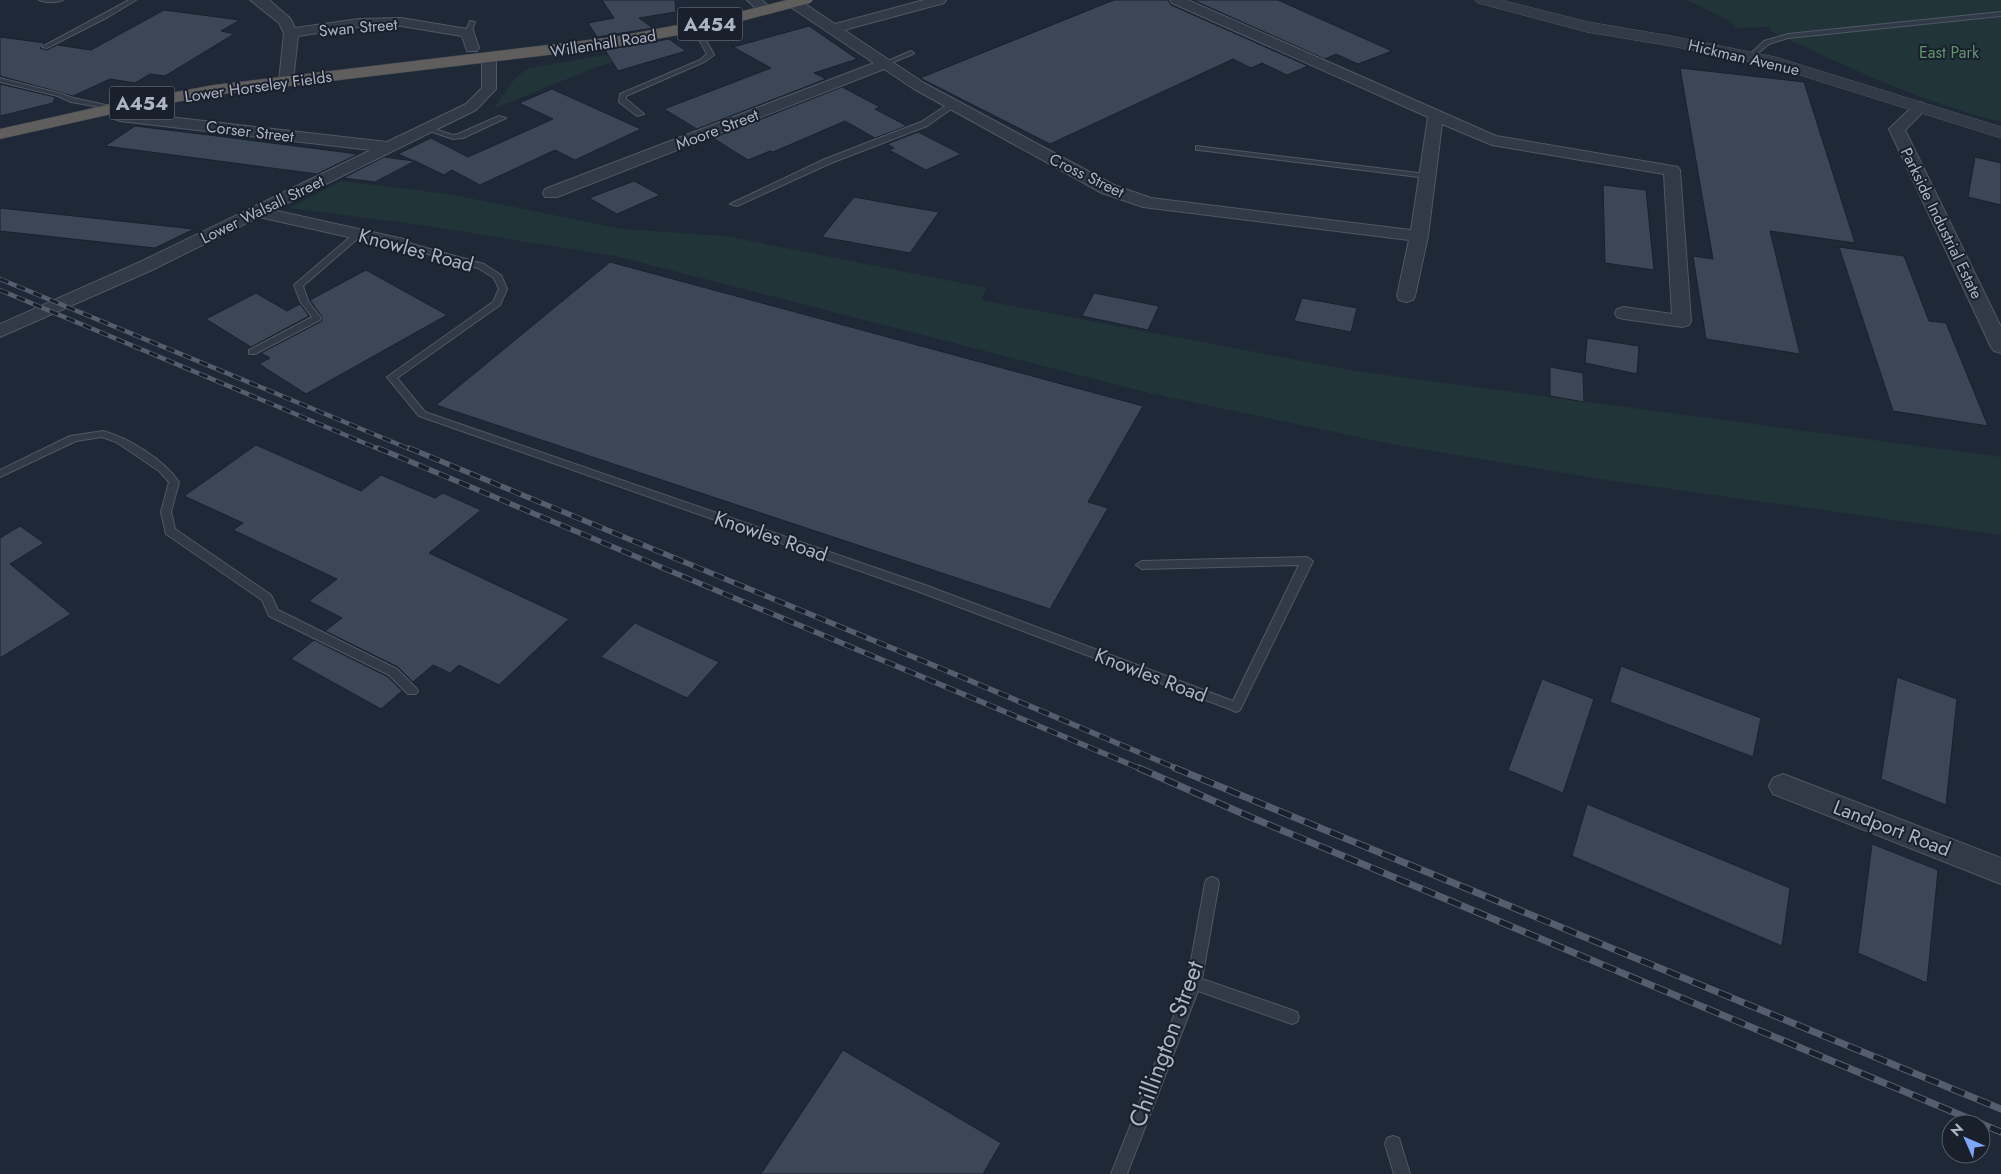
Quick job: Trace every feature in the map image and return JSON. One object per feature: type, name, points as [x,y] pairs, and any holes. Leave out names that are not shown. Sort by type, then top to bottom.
[{"type":"highway","name":"Willenhall Road","points":[[489,59],[614,42],[689,29],[760,5],[799,1]]},
{"type":"highway","name":"Lower Horseley Fields","points":[[0,134],[116,108],[286,81],[489,59]]},
{"type":"street","points":[[257,0],[263,2],[285,21],[291,33],[286,81]]},
{"type":"street","points":[[834,29],[939,0]]},
{"type":"street","points":[[1177,0],[1492,140],[1672,170],[1682,321],[1624,313]]},
{"type":"street","name":"Hickman Avenue","points":[[1483,0],[1587,27],[1750,57],[1823,76],[2001,133]]},
{"type":"street","name":"Cross Street","points":[[799,1],[834,29],[884,64],[953,105],[1108,189],[1149,203],[1418,236]]},
{"type":"street","name":"Swan Street","points":[[291,33],[360,23],[401,22],[470,28],[472,48]]},
{"type":"street","name":"Lower Walsall Street","points":[[0,331],[88,293],[471,107],[489,89],[489,59]]},
{"type":"street","name":"Moore Street","points":[[551,193],[884,64]]},
{"type":"street","name":"Parkside Industrial Estate","points":[[1920,107],[1897,129],[2001,347]]},
{"type":"street","name":"Corser Street","points":[[116,108],[120,116],[389,147]]},
{"type":"street","points":[[1406,296],[1418,236],[1436,115]]},
{"type":"street","name":"Knowles Road","points":[[258,212],[402,244]]},
{"type":"street","name":"Landport Road","points":[[1783,786],[2001,871]]},
{"type":"lane","points":[[42,0],[60,0]]},
{"type":"lane","points":[[44,47],[134,0]]},
{"type":"lane","points":[[1750,57],[1769,40],[1788,36],[2001,14]]},
{"type":"lane","points":[[640,114],[622,100],[622,95],[702,61],[711,55],[703,40],[689,29]]},
{"type":"lane","points":[[884,64],[911,53]]},
{"type":"lane","points":[[0,80],[60,95],[71,100],[116,108]]},
{"type":"lane","points":[[734,204],[828,161],[924,124],[953,105]]},
{"type":"lane","points":[[428,129],[453,137],[460,136],[502,118]]},
{"type":"lane","points":[[1199,148],[1427,176]]},
{"type":"lane","points":[[252,352],[317,318],[304,301],[298,285],[359,234]]},
{"type":"lane","name":"Knowles Road","points":[[402,244],[481,266],[498,277],[503,289],[497,303],[392,377],[422,414],[921,588],[1236,707],[1307,561],[1142,565]]},
{"type":"lane","points":[[0,474],[74,438],[103,434],[120,440],[163,469],[174,482],[166,512],[170,531],[267,598],[273,613],[393,672],[412,691]]},
{"type":"lane","name":"Chillington Street","points":[[1119,1174],[1194,983],[1212,883]]},
{"type":"lane","points":[[1194,983],[1292,1016]]},
{"type":"lane","points":[[1393,1144],[1402,1174]]},
{"type":"green space","name":"East Park","points":[[1686,0],[2001,0],[2001,122],[1942,104],[1885,83],[1773,32],[1768,27],[1737,28],[1730,21]]},
{"type":"green space","points":[[675,43],[594,68],[493,109],[516,77],[529,68]]},
{"type":"green space","points":[[341,181],[449,194],[623,229],[726,236],[987,288],[981,300],[1355,371],[2001,457],[2001,535],[1600,479],[1391,444],[1149,393],[615,256],[421,225],[289,208]]},
{"type":"building","points":[[602,0],[675,0],[676,12],[639,18],[653,28],[597,37],[588,23],[614,18]]},
{"type":"building","points":[[1114,0],[1168,0],[1171,5],[1308,66],[1287,75],[1262,63],[1251,68],[1233,59],[1050,144],[920,78]]},
{"type":"building","points":[[1193,0],[1278,0],[1392,51],[1358,64],[1336,54],[1325,59]]},
{"type":"building","points":[[164,10],[240,20],[221,31],[234,34],[165,76],[150,74],[135,83],[110,79],[73,96],[0,76],[0,37],[45,43],[40,48],[47,50],[57,45],[91,50]]},
{"type":"building","points":[[809,26],[857,59],[814,73],[826,79],[697,129],[664,109],[771,68],[733,47]]},
{"type":"building","points":[[669,39],[686,51],[618,71],[605,50]]},
{"type":"building","points":[[1680,68],[1804,82],[1855,243],[1770,231],[1800,354],[1706,339],[1693,256],[1713,259]]},
{"type":"building","points":[[0,84],[55,97],[53,103],[0,116]]},
{"type":"building","points":[[842,87],[880,107],[875,109],[907,126],[875,138],[845,121],[773,152],[770,151],[748,160],[713,138]]},
{"type":"building","points":[[552,89],[641,129],[575,160],[555,150],[480,185],[452,170],[444,175],[415,161],[375,182],[343,178],[384,157],[414,161],[398,154],[431,138],[468,157],[553,119],[519,103]]},
{"type":"building","points":[[135,126],[358,154],[317,174],[105,146]]},
{"type":"building","points":[[918,132],[961,154],[926,170],[889,150],[894,148],[887,144]]},
{"type":"building","points":[[1975,157],[2001,163],[2001,205],[1968,197]]},
{"type":"building","points":[[634,181],[660,195],[617,214],[589,198]]},
{"type":"building","points":[[1603,185],[1646,190],[1654,270],[1605,263]]},
{"type":"building","points":[[854,197],[939,212],[910,253],[822,237]]},
{"type":"building","points":[[0,208],[194,229],[155,248],[0,231]]},
{"type":"building","points":[[1839,247],[1904,256],[1929,321],[1946,323],[1988,426],[1893,411]]},
{"type":"building","points":[[610,262],[1143,406],[1088,502],[1108,508],[1050,609],[436,405]]},
{"type":"building","points":[[366,270],[447,315],[306,394],[259,364],[270,358],[261,353],[322,321],[322,317],[310,300]]},
{"type":"building","points":[[256,293],[287,311],[300,304],[309,316],[251,347],[206,319]]},
{"type":"building","points":[[1094,293],[1159,306],[1148,330],[1082,316]]},
{"type":"building","points":[[1302,298],[1357,308],[1351,332],[1294,321]]},
{"type":"building","points":[[1587,338],[1639,346],[1637,374],[1585,363]]},
{"type":"building","points":[[1550,367],[1583,373],[1584,402],[1550,396]]},
{"type":"building","points":[[256,445],[361,491],[381,475],[435,498],[443,493],[481,510],[429,553],[569,619],[499,685],[459,665],[450,673],[433,665],[413,682],[398,667],[325,631],[342,618],[309,601],[337,579],[233,530],[243,523],[184,496]]},
{"type":"building","points":[[20,526],[44,543],[10,564],[71,614],[0,658],[0,538]]},
{"type":"building","points":[[635,623],[719,662],[687,698],[601,657]]},
{"type":"building","points":[[314,640],[388,677],[402,691],[381,709],[291,659]]},
{"type":"building","points":[[1621,666],[1761,718],[1753,757],[1610,702]]},
{"type":"building","points":[[1897,677],[1957,699],[1946,805],[1881,779]]},
{"type":"building","points":[[1542,679],[1594,699],[1563,793],[1508,770]]},
{"type":"building","points":[[1587,804],[1790,888],[1782,946],[1572,856]]},
{"type":"building","points":[[1872,844],[1938,870],[1927,983],[1858,953]]},
{"type":"building","points":[[843,1050],[1001,1143],[983,1174],[761,1174]]},
{"type":"railway","points":[[0,279],[412,450]]},
{"type":"railway","points":[[0,290],[381,450]]},
{"type":"railway","points":[[378,448],[1141,769]]},
{"type":"railway","points":[[409,448],[952,673],[1178,769]]},
{"type":"railway","points":[[1139,768],[1248,816],[2001,1132]]},
{"type":"railway","points":[[1175,768],[2001,1109]]}]
